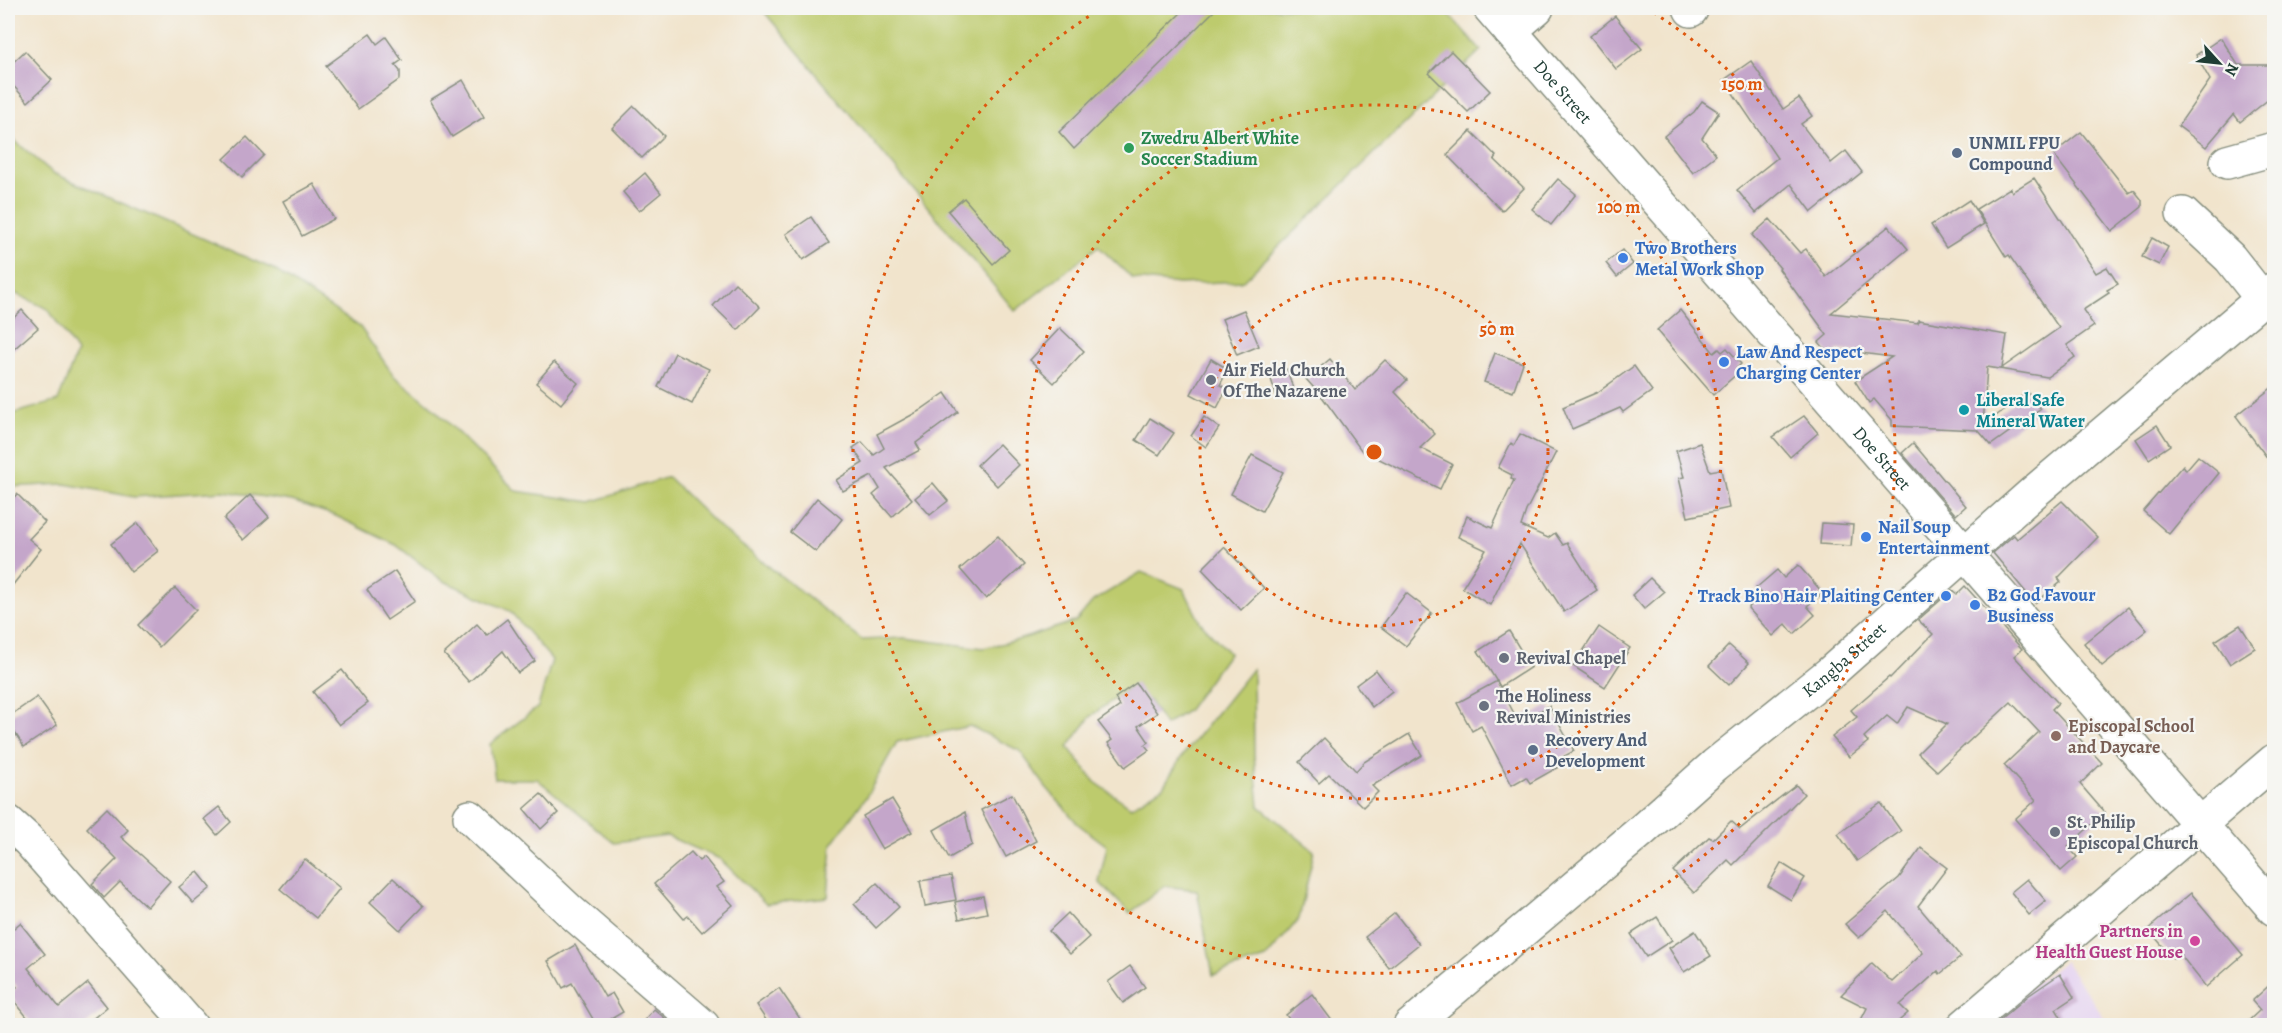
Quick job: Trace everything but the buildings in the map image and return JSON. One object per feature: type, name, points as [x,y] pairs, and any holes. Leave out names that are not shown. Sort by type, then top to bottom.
[{"type":"street","points":[[1500,19],[1537,8]]},
{"type":"street","name":"Doe Street","points":[[1500,19],[1966,552],[2274,909]]},
{"type":"street","points":[[2227,162],[2274,149]]},
{"type":"street","points":[[2183,214],[2270,297]]},
{"type":"street","name":"Kangba Street","points":[[1410,1026],[1640,832],[1715,765],[1830,673],[2034,492],[2270,297]]},
{"type":"street","points":[[1964,1026],[2274,761]]},
{"type":"street","points":[[470,817],[570,911],[703,1026]]},
{"type":"street","points":[[14,838],[191,1026]]},
{"type":"shaded area","points":[[2065,961],[2109,1025],[1995,1025],[1991,1018]]},
{"type":"green space","name":"Zwedru Albert White Soccer Stadium","points":[[761,8],[1443,8],[1481,50],[1243,281],[1179,284],[1133,279],[1098,246],[1015,311]]},
{"type":"green space","points":[[8,135],[53,173],[273,269],[360,327],[394,376],[429,404],[516,491],[591,502],[668,477],[720,528],[862,640],[904,638],[983,648],[1018,640],[1076,621],[1093,601],[1141,572],[1184,589],[1200,622],[1229,653],[1187,711],[1165,725],[1150,701],[1128,689],[1091,716],[1068,747],[1095,782],[1131,807],[1163,787],[1183,755],[1253,668],[1254,755],[1259,806],[1314,851],[1299,919],[1266,958],[1213,975],[1197,890],[1164,886],[1130,913],[1099,882],[1107,846],[1078,824],[1046,787],[1020,751],[970,726],[897,742],[866,797],[832,844],[828,897],[766,904],[720,859],[667,836],[614,843],[537,779],[495,779],[490,744],[538,707],[552,660],[510,611],[442,580],[396,545],[336,516],[292,501],[223,491],[134,497],[65,484],[8,487],[8,415],[58,401],[77,352],[48,309],[8,290]]},
{"type":"place","name":"Zwedru Albert White Soccer Stadium","points":[[1129,148]]},
{"type":"place","name":"UNMIL FPU Compound","points":[[1957,153]]},
{"type":"place","name":"Two Brothers Metal Work Shop","points":[[1623,258]]},
{"type":"place","name":"Law And Respect Charging Center","points":[[1724,362]]},
{"type":"place","name":"Air Field Church Of The Nazarene","points":[[1211,380]]},
{"type":"place","name":"Liberal Safe Mineral Water","points":[[1964,410]]},
{"type":"place","name":"Nail Soup Entertainment","points":[[1866,537]]},
{"type":"place","name":"Track Bino Hair Plaiting Center","points":[[1946,596]]},
{"type":"place","name":"B2 God Favour Business","points":[[1975,605]]},
{"type":"place","name":"Revival Chapel","points":[[1504,658]]},
{"type":"place","name":"The Holiness Revival Ministries","points":[[1484,706]]},
{"type":"place","name":"Episcopal School and Daycare","points":[[2056,736]]},
{"type":"place","name":"Recovery And Development","points":[[1533,750]]},
{"type":"place","name":"St. Philip Episcopal Church","points":[[2055,832]]},
{"type":"place","name":"Partners in Health Guest House","points":[[2195,941]]}]
